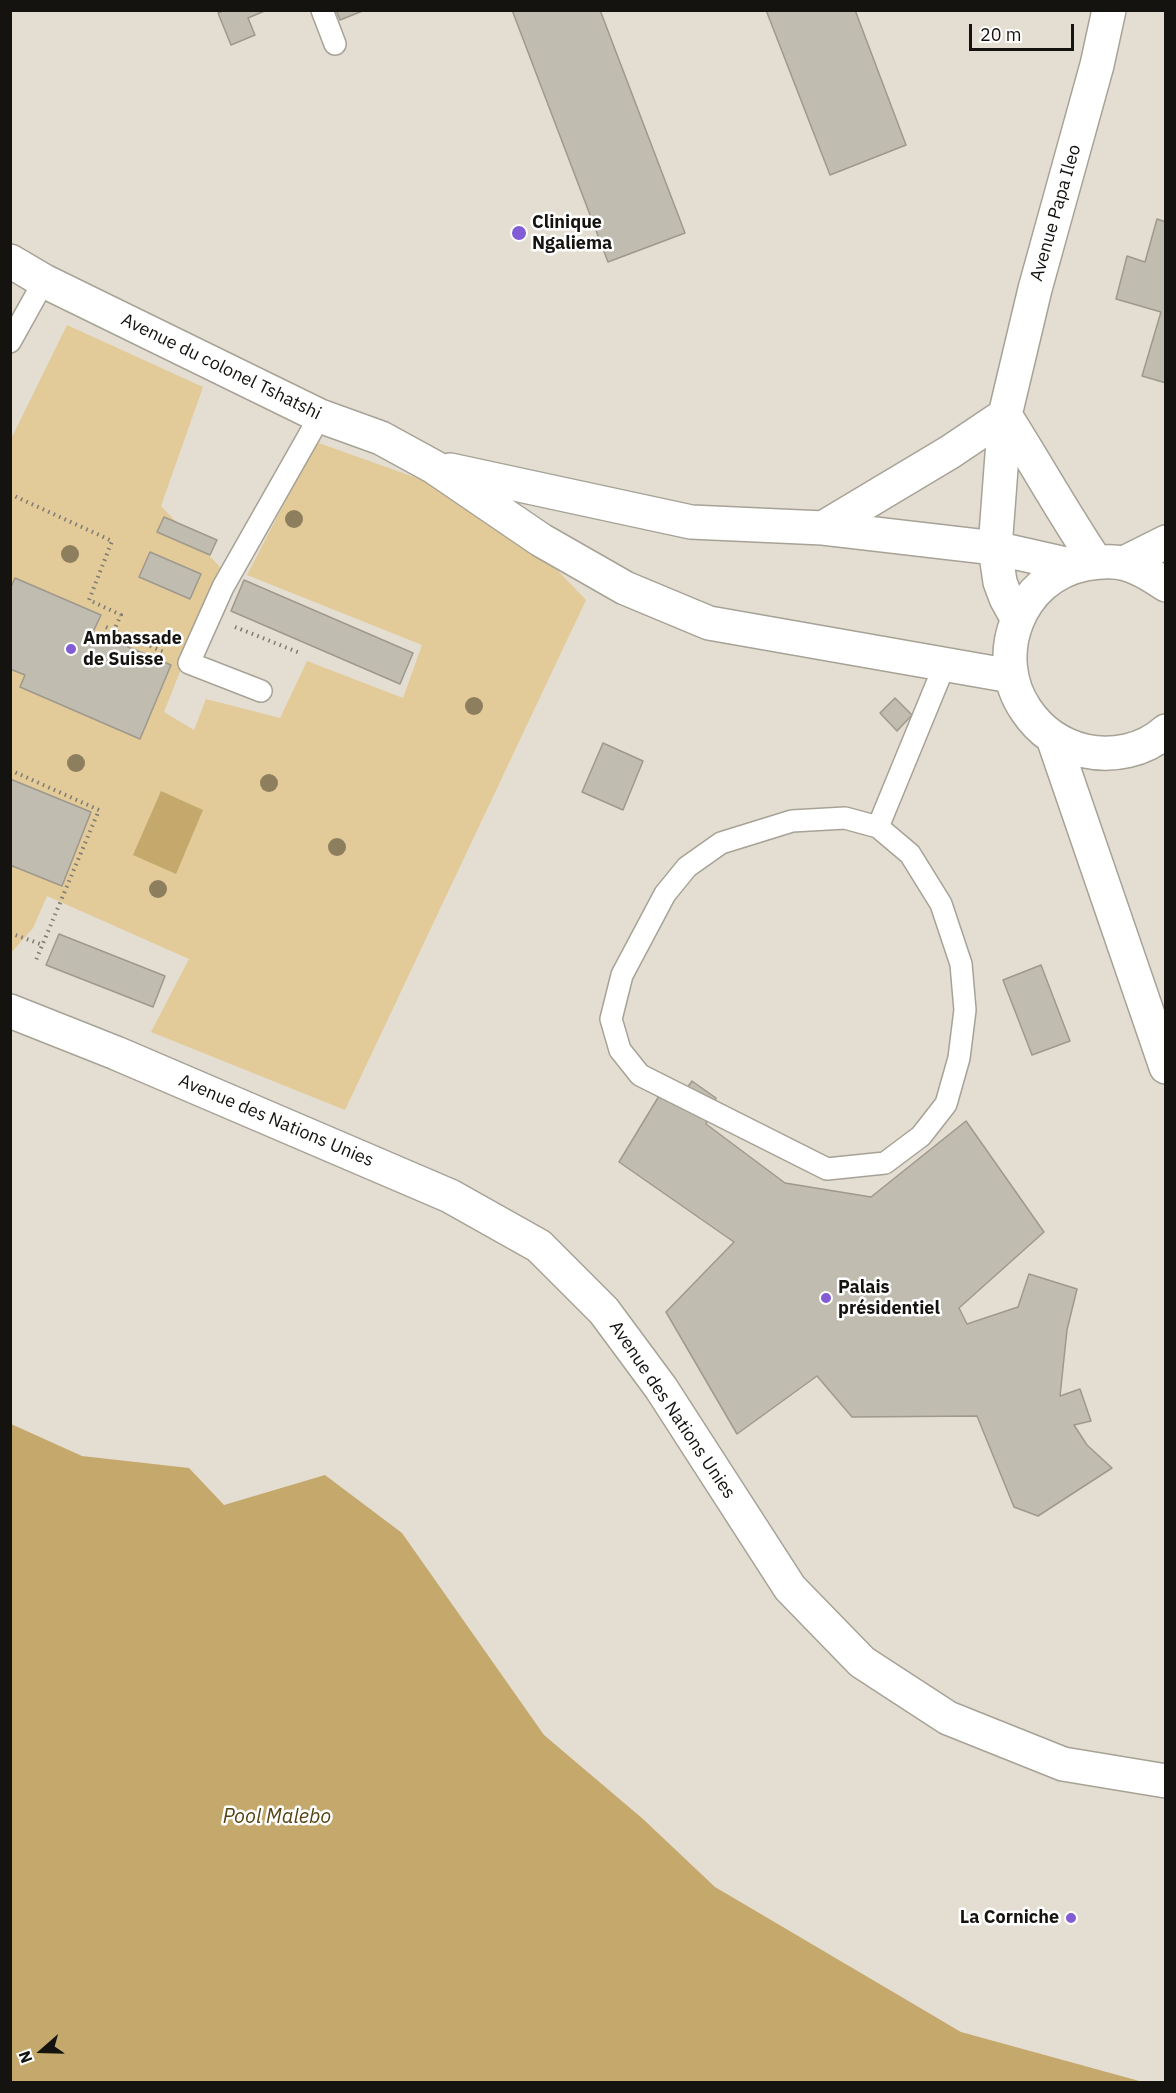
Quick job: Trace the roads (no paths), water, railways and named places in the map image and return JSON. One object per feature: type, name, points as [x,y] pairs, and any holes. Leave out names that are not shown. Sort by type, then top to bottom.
[{"type":"street","name":"Avenue Papa Ileo","points":[[1017,618],[1000,582],[995,548],[1005,415],[1035,289],[1097,65],[1109,10]]},
{"type":"street","name":"Avenue du colonel Tshatshi","points":[[10,261],[44,281],[320,416],[381,438],[434,467]]},
{"type":"street","points":[[823,528],[950,452],[1005,415],[1060,508],[1098,564]]},
{"type":"street","points":[[434,467],[692,522],[823,528],[995,548],[1150,573],[1166,585]]},
{"type":"street","points":[[434,467],[542,540],[606,578],[709,623],[1011,676]]},
{"type":"street","points":[[1166,542],[1055,575],[1040,587],[1017,618],[1009,656],[1011,676],[1019,700],[1034,721],[1053,738],[1073,748],[1095,753],[1118,753],[1140,747],[1166,731]]},
{"type":"street","points":[[1053,738],[1166,1067]]},
{"type":"street","name":"Avenue des Nations Unies","points":[[10,1011],[116,1053],[450,1196],[539,1246],[603,1311],[661,1388],[790,1588],[862,1662],[948,1718],[1052,1760],[1063,1764],[1166,1781]]},
{"type":"lane","points":[[322,10],[335,44]]},
{"type":"lane","points":[[10,342],[44,281]]},
{"type":"lane","points":[[261,692],[189,663],[223,587],[320,416]]},
{"type":"lane","points":[[878,827],[945,664]]},
{"type":"lane","points":[[845,818],[878,827],[910,854],[941,904],[960,964],[965,1010],[959,1058],[946,1104],[921,1136],[885,1162],[826,1169],[640,1075],[620,1050],[611,1019],[622,975],[665,894],[687,867],[721,843],[792,821],[845,818]]},
{"type":"water","points":[[161,791],[203,810],[176,874],[133,855]]},
{"type":"water","name":"Pool Malebo","points":[[11,1424],[82,1456],[189,1468],[224,1505],[325,1475],[402,1533],[544,1735],[643,1819],[715,1887],[961,2032],[1143,2082],[11,2082]]},
{"type":"place","name":"Clinique Ngaliema","points":[[519,233]]},
{"type":"place","name":"Ambassade de Suisse","points":[[71,649]]},
{"type":"place","name":"Palais présidentiel","points":[[826,1298]]},
{"type":"place","name":"La Corniche","points":[[1071,1918]]}]
